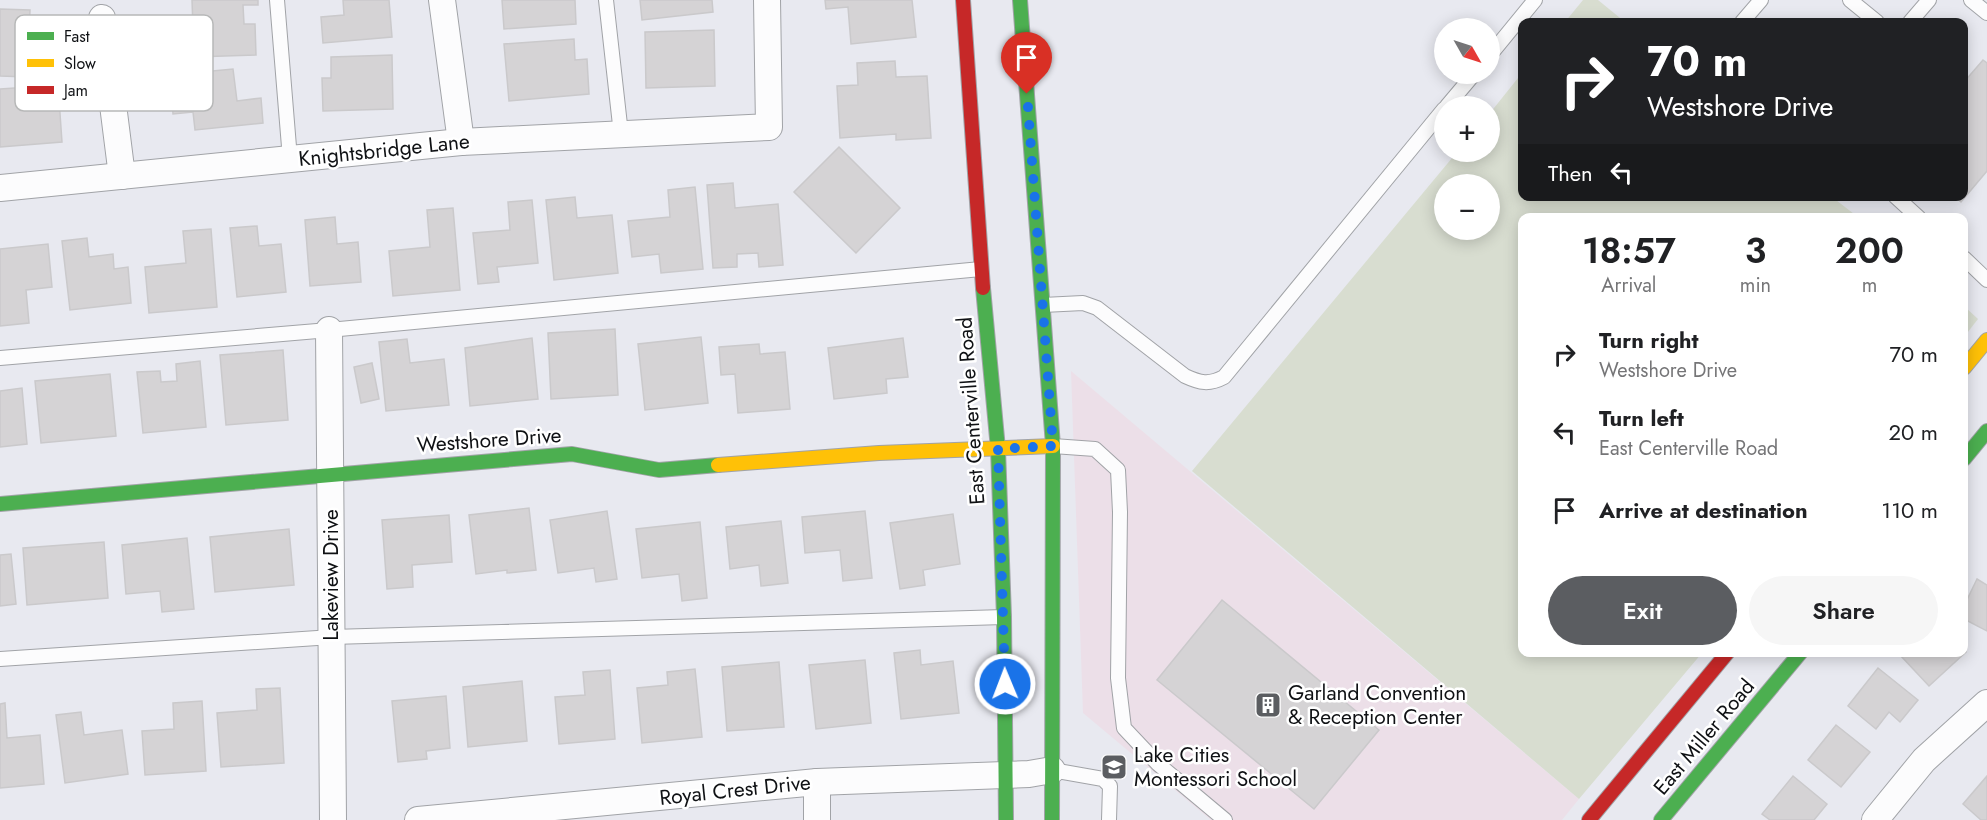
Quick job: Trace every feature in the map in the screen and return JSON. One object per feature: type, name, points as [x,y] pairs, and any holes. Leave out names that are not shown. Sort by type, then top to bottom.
[{"type":"main road","name":"East Centerville Road","points":[[963,0],[981,269],[998,449],[1004,617],[1006,820]]},
{"type":"main road","points":[[1020,0],[1053,446],[1052,820]]},
{"type":"main road","points":[[1968,363],[1987,340]]},
{"type":"main road","points":[[1968,454],[1987,431]]},
{"type":"main road","name":"Westshore Drive","points":[[0,504],[572,454],[659,471],[879,453],[1053,446]]},
{"type":"main road","name":"East Miller Road","points":[[1589,820],[1724,657]]},
{"type":"main road","name":"East Miller Road","points":[[1661,820],[1797,657]]},
{"type":"street","points":[[442,0],[461,142]]},
{"type":"street","name":"Knightsbridge Lane","points":[[0,188],[461,142],[769,127],[767,0]]},
{"type":"street","points":[[114,111],[122,176]]},
{"type":"street","name":"Lakeview Drive","points":[[329,330],[333,820]]},
{"type":"street","points":[[1875,820],[1924,760],[1987,703]]},
{"type":"street","name":"Royal Crest Drive","points":[[418,820],[817,782],[1007,775],[1052,770]]},
{"type":"street","points":[[817,782],[817,820]]},
{"type":"lane","points":[[277,0],[290,159]]},
{"type":"lane","points":[[606,0],[621,134]]},
{"type":"lane","points":[[1520,18],[1534,0]]},
{"type":"lane","points":[[1745,18],[1761,0]]},
{"type":"lane","points":[[1850,0],[1872,18]]},
{"type":"lane","points":[[1913,18],[1929,0]]},
{"type":"lane","points":[[1971,0],[1987,13]]},
{"type":"lane","points":[[1500,42],[1518,20]]},
{"type":"lane","points":[[1456,96],[1466,84]]},
{"type":"lane","points":[[1043,305],[1083,303],[1097,308],[1185,376],[1198,382],[1211,383],[1218,380],[1224,377],[1434,123]]},
{"type":"lane","points":[[1900,201],[1914,213]]},
{"type":"lane","points":[[1968,262],[1987,280]]},
{"type":"lane","points":[[0,358],[329,330],[981,269]]},
{"type":"lane","points":[[1053,446],[1095,449],[1118,470],[1120,512],[1118,678],[1124,728],[1158,764],[1225,820]]},
{"type":"lane","points":[[0,659],[332,637],[1004,617]]},
{"type":"lane","points":[[1052,770],[1103,779],[1110,786],[1109,820]]},
{"type":"shaded area","points":[[1583,0],[1598,0],[1620,18],[1568,18]]},
{"type":"shaded area","points":[[1518,78],[1518,201],[1837,201],[1853,213],[1518,213],[1518,657],[1699,657],[1579,799],[1192,471],[1434,180],[1434,240],[1500,240],[1500,174],[1439,174],[1449,162],[1500,162],[1500,100]]},
{"type":"shaded area","points":[[1968,310],[1978,319],[1968,332]]},
{"type":"shaded area","points":[[1071,371],[1579,799],[1562,820],[1211,820],[1083,713]]},
{"type":"building","points":[[192,0],[258,0],[258,5],[243,5],[244,24],[255,24],[256,55],[213,56],[213,15],[193,15]]},
{"type":"building","points":[[343,0],[389,0],[392,37],[323,43],[321,17],[344,15]]},
{"type":"building","points":[[502,0],[575,0],[576,24],[504,29]]},
{"type":"building","points":[[640,0],[712,0],[713,12],[642,20]]},
{"type":"building","points":[[825,0],[912,0],[916,37],[851,44],[848,7],[826,9]]},
{"type":"building","points":[[0,9],[30,10],[30,15],[15,15],[15,77],[0,76]]},
{"type":"building","points":[[714,30],[715,86],[646,88],[645,32]]},
{"type":"building","points":[[574,39],[575,60],[587,59],[589,94],[509,101],[504,44]]},
{"type":"building","points":[[392,55],[393,109],[323,111],[322,78],[331,78],[331,57]]},
{"type":"building","points":[[1983,60],[1987,63],[1987,171],[1968,194],[1968,77]]},
{"type":"building","points":[[895,61],[896,77],[927,76],[931,138],[896,140],[896,134],[840,138],[837,86],[858,85],[857,63]]},
{"type":"building","points":[[233,69],[237,101],[261,98],[263,123],[195,130],[193,112],[173,114],[173,111],[213,111],[213,71]]},
{"type":"building","points":[[15,88],[15,111],[60,111],[62,142],[0,147],[0,89]]},
{"type":"building","points":[[839,147],[900,208],[856,253],[794,192]]},
{"type":"building","points":[[733,183],[735,208],[778,204],[783,265],[759,267],[758,253],[737,254],[737,267],[713,268],[707,185]]},
{"type":"building","points":[[695,187],[703,269],[661,273],[659,254],[632,257],[628,221],[670,217],[668,190]]},
{"type":"building","points":[[575,197],[577,218],[612,215],[618,273],[554,280],[546,200]]},
{"type":"building","points":[[532,200],[538,263],[497,267],[499,282],[478,284],[473,233],[510,230],[508,202]]},
{"type":"building","points":[[453,208],[460,290],[393,296],[389,251],[430,247],[427,210]]},
{"type":"building","points":[[335,217],[337,244],[358,242],[361,282],[310,286],[305,220]]},
{"type":"building","points":[[257,226],[259,246],[281,244],[286,292],[237,297],[230,228]]},
{"type":"building","points":[[211,229],[217,307],[149,313],[145,267],[186,263],[183,231]]},
{"type":"building","points":[[87,238],[89,257],[113,254],[114,269],[128,267],[131,303],[70,310],[62,241]]},
{"type":"building","points":[[48,244],[52,287],[26,290],[29,323],[0,326],[0,249]]},
{"type":"building","points":[[615,329],[618,395],[551,399],[548,333]]},
{"type":"building","points":[[701,337],[708,403],[645,410],[638,344]]},
{"type":"building","points":[[532,338],[538,399],[470,406],[465,348]]},
{"type":"building","points":[[903,338],[908,377],[886,379],[887,393],[834,399],[828,348]]},
{"type":"building","points":[[407,339],[410,363],[444,359],[449,405],[386,411],[379,342]]},
{"type":"building","points":[[759,344],[760,354],[785,352],[790,409],[738,413],[735,374],[721,375],[719,347]]},
{"type":"building","points":[[283,350],[288,420],[226,425],[220,355]]},
{"type":"building","points":[[200,361],[206,427],[143,433],[137,372],[160,371],[161,382],[177,381],[176,364]]},
{"type":"building","points":[[372,363],[379,399],[361,403],[354,367]]},
{"type":"building","points":[[110,374],[116,436],[41,443],[35,381]]},
{"type":"building","points":[[22,388],[27,444],[0,447],[0,391]]},
{"type":"building","points":[[529,508],[536,570],[507,573],[507,570],[476,574],[469,515]]},
{"type":"building","points":[[607,511],[617,579],[596,582],[594,568],[558,573],[550,520]]},
{"type":"building","points":[[865,511],[872,578],[843,581],[840,550],[805,553],[802,517]]},
{"type":"building","points":[[953,514],[960,564],[923,570],[925,585],[900,589],[890,523]]},
{"type":"building","points":[[449,515],[452,562],[412,565],[413,587],[387,589],[382,520]]},
{"type":"building","points":[[781,521],[788,583],[761,586],[759,565],[730,569],[726,527]]},
{"type":"building","points":[[700,522],[707,598],[682,601],[679,574],[642,578],[636,529]]},
{"type":"building","points":[[289,529],[294,585],[215,592],[210,537]]},
{"type":"building","points":[[187,538],[194,609],[162,612],[160,591],[126,594],[122,545]]},
{"type":"building","points":[[104,542],[108,598],[27,605],[23,548]]},
{"type":"building","points":[[11,554],[16,604],[0,606],[0,555]]},
{"type":"building","points":[[1977,579],[1987,585],[1987,631],[1968,621],[1968,598]]},
{"type":"building","name":"Garland Convention & Reception Center","points":[[1222,600],[1379,730],[1314,809],[1157,680]]},
{"type":"building","points":[[920,650],[921,665],[953,661],[959,713],[901,719],[894,653]]},
{"type":"building","points":[[1902,657],[1961,657],[1929,686]]},
{"type":"building","points":[[865,660],[871,723],[816,729],[809,665]]},
{"type":"building","points":[[779,662],[784,727],[727,731],[722,667]]},
{"type":"building","points":[[1878,668],[1918,700],[1900,722],[1889,712],[1876,729],[1848,706]]},
{"type":"building","points":[[695,669],[702,737],[642,743],[637,688],[668,685],[667,672]]},
{"type":"building","points":[[610,670],[615,739],[559,744],[555,697],[585,695],[583,672]]},
{"type":"building","points":[[522,681],[527,741],[468,747],[463,687]]},
{"type":"building","points":[[280,688],[284,763],[221,767],[217,713],[257,710],[256,689]]},
{"type":"building","points":[[446,696],[450,748],[426,751],[427,759],[398,762],[392,701]]},
{"type":"building","points":[[202,701],[206,771],[145,775],[142,731],[174,729],[173,703]]},
{"type":"building","points":[[5,703],[7,738],[40,735],[44,784],[0,788],[0,704]]},
{"type":"building","points":[[81,712],[84,735],[122,730],[128,774],[65,783],[56,715]]},
{"type":"building","points":[[1836,725],[1870,752],[1841,787],[1808,760]]},
{"type":"building","points":[[1793,776],[1827,804],[1814,820],[1770,820],[1762,814]]},
{"type":"building","points":[[1987,776],[1987,820],[1981,820],[1963,804]]},
{"type":"traffic: fast","points":[[1020,0],[1053,446],[1052,820]]},
{"type":"traffic: fast","points":[[983,288],[998,449],[1004,617],[1006,820]]},
{"type":"traffic: fast","points":[[1968,454],[1987,431]]},
{"type":"traffic: fast","points":[[0,504],[572,454],[659,470],[718,465]]},
{"type":"traffic: fast","points":[[1661,820],[1797,657]]},
{"type":"traffic: slow","points":[[1968,363],[1987,340]]},
{"type":"traffic: slow","points":[[718,465],[879,453],[1053,446]]},
{"type":"traffic: jam","points":[[963,0],[983,288]]},
{"type":"traffic: jam","points":[[1589,820],[1724,657]]},
{"type":"place","name":"Garland Convention & Reception Center","points":[[1268,705]]},
{"type":"place","name":"Lake Cities Montessori School","points":[[1114,767]]},
{"type":"route","points":[[1005,684],[998,449],[1053,446],[1027,94]]}]
